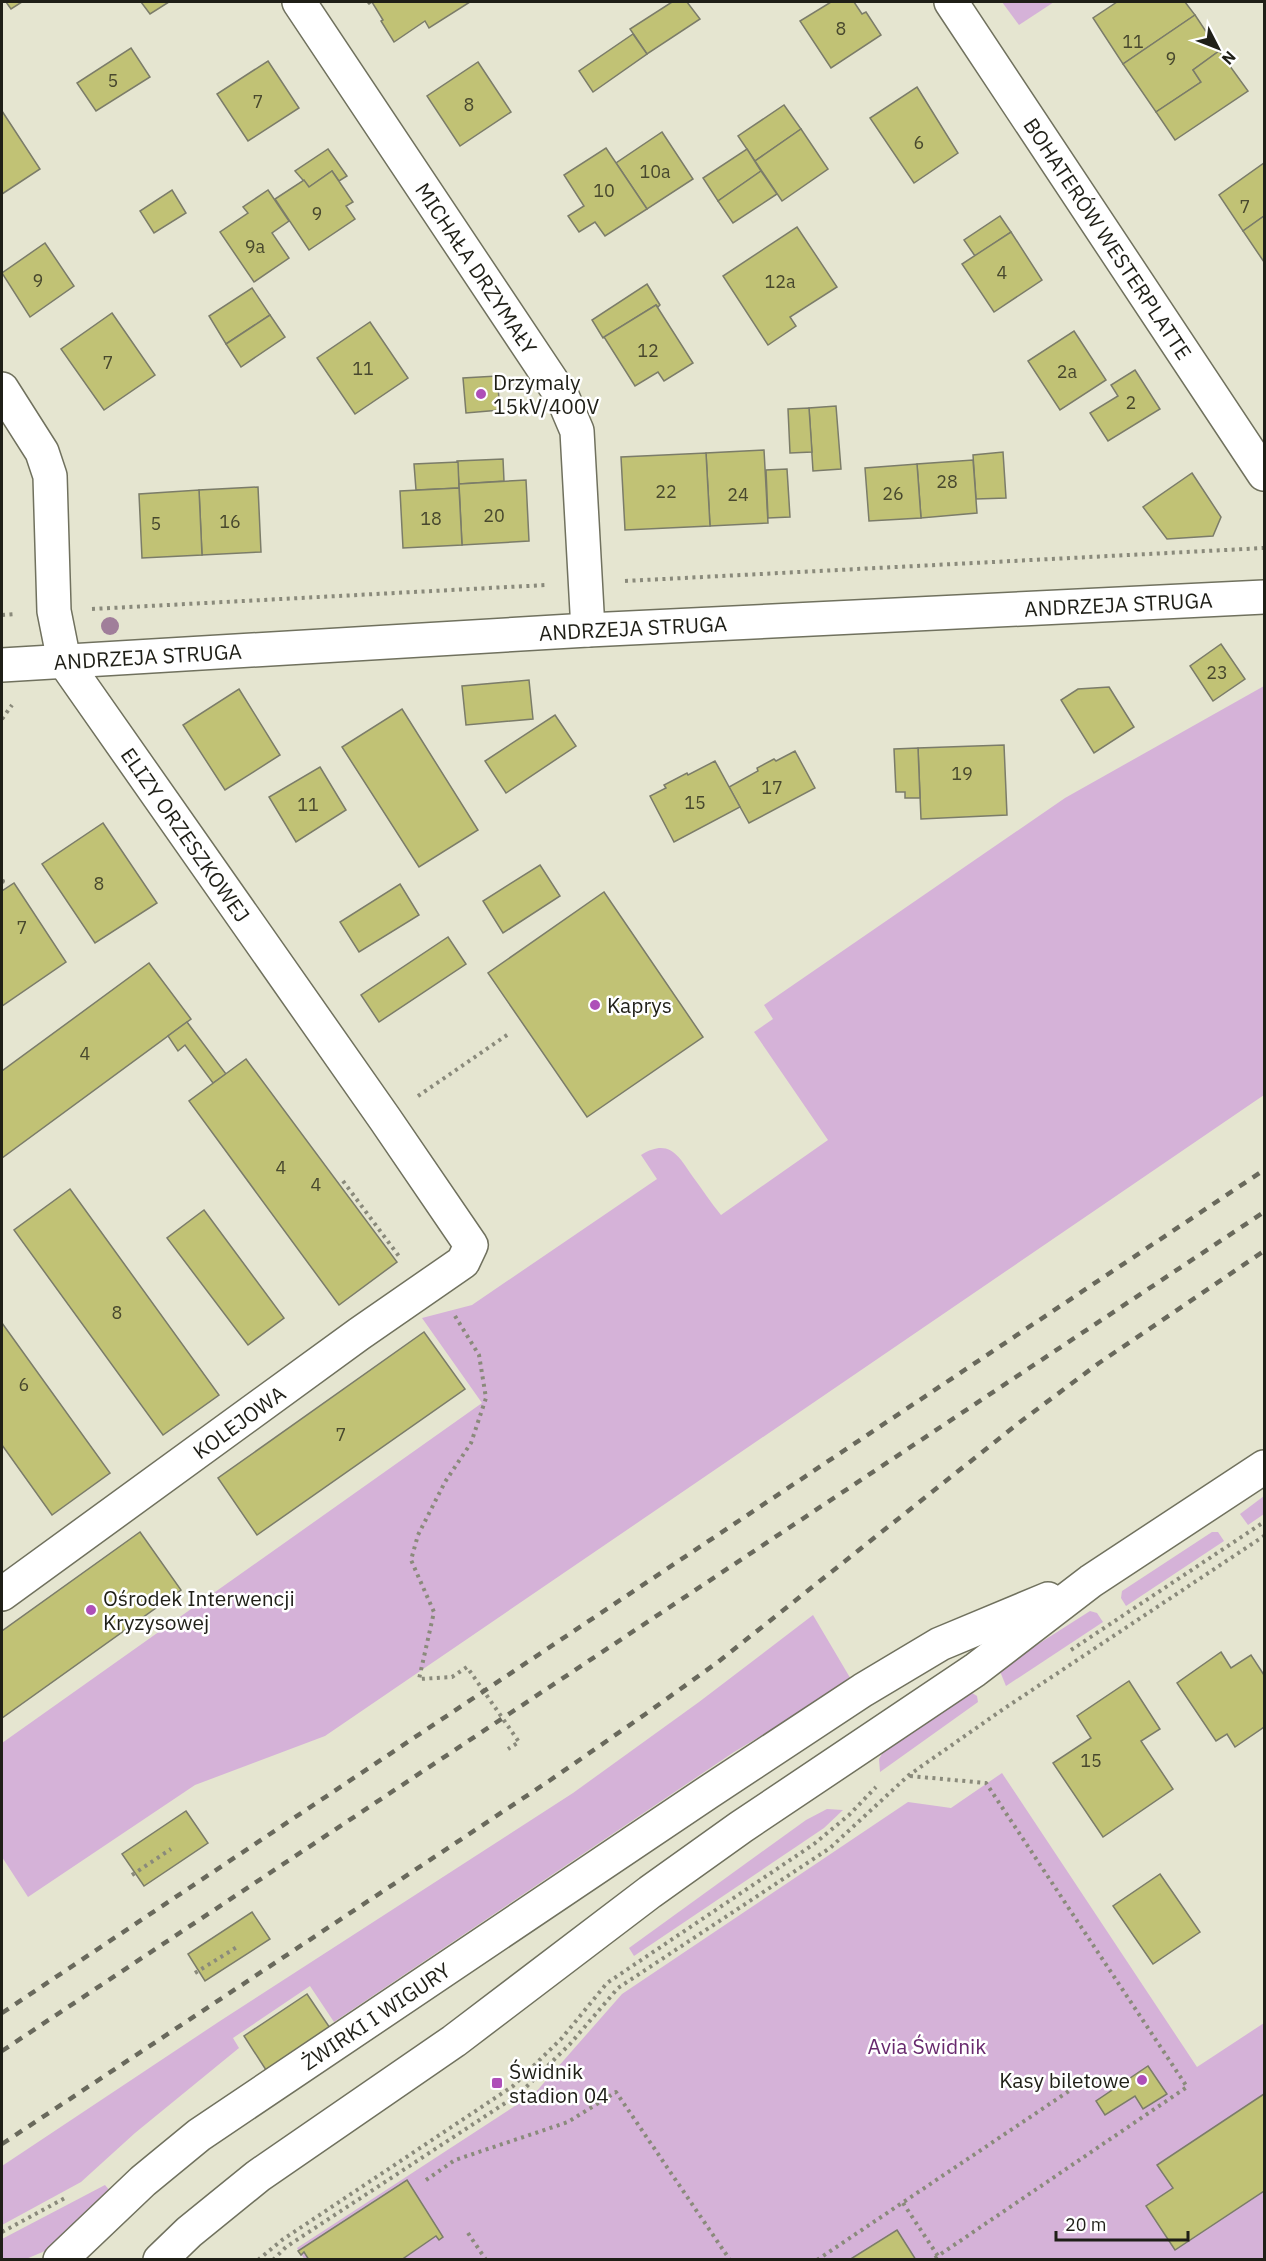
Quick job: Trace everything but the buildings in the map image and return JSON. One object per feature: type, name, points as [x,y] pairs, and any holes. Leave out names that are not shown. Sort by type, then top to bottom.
[{"type":"street","name":"MICHAŁA DRZYMAŁY","points":[[299,2],[563,398],[577,431],[588,630]]},
{"type":"street","name":"BOHATERÓW WESTERPLATTE","points":[[951,2],[1264,474]]},
{"type":"street","name":"ELIZY ORZESZKOWEJ","points":[[2,389],[42,452],[50,476],[54,611],[64,661],[471,1245]]},
{"type":"street","name":"ANDRZEJA STRUGA","points":[[2,665],[588,630],[1264,597]]},
{"type":"street","name":"KOLEJOWA","points":[[2,1594],[420,1275],[463,1262],[471,1245]]},
{"type":"street","points":[[160,2259],[189,2232],[258,2176],[454,2041],[741,1827],[975,1670],[1091,1581],[1264,1467]]},
{"type":"street","name":"ŻWIRKI I WIGURY","points":[[60,2259],[142,2181],[199,2135],[863,1690],[940,1644],[1091,1581]]},
{"type":"path","points":[[2,615],[1264,548]]},
{"type":"path","points":[[385,1119],[510,1033]]},
{"type":"path","points":[[343,1181],[420,1275],[479,1355],[486,1398],[471,1443],[445,1482],[418,1535],[411,1560],[434,1612],[419,1679],[452,1677],[467,1666],[519,1742],[508,1749]]},
{"type":"path","points":[[1071,1650],[1264,1522]]},
{"type":"path","points":[[273,2259],[286,2247],[519,2094],[570,2044],[618,1988],[830,1848],[909,1775],[1264,1536]]},
{"type":"path","points":[[909,1775],[987,1784],[1187,2087],[932,2259]]},
{"type":"path","points":[[258,2259],[282,2240],[513,2086],[562,2038],[607,1983],[814,1844],[867,1798],[882,1781]]},
{"type":"path","points":[[132,1875],[171,1849]]},
{"type":"path","points":[[195,1973],[237,1947]]},
{"type":"path","points":[[817,2259],[1069,2091]]},
{"type":"path","points":[[426,2180],[455,2160],[568,2122],[616,2092],[730,2259]]},
{"type":"path","points":[[903,2203],[938,2256]]},
{"type":"path","points":[[468,2233],[486,2259]]},
{"type":"green space","points":[[1002,2],[1054,2],[1019,25]]},
{"type":"green space","points":[[1264,686],[1264,1095],[325,1736],[195,1785],[28,1897],[2,1857],[2,1743],[482,1403],[422,1318],[472,1305],[657,1179],[641,1155],[651,1150],[659,1148],[672,1151],[721,1215],[828,1140],[754,1032],[773,1019],[764,1005],[1065,798]]},
{"type":"green space","points":[[1264,1496],[1264,1514],[1248,1525],[1240,1514]]},
{"type":"green space","points":[[1212,1532],[1218,1532],[1224,1541],[1126,1606],[1121,1598],[1122,1591]]},
{"type":"green space","points":[[1090,1611],[1097,1613],[1103,1622],[1006,1686],[999,1669]]},
{"type":"green space","points":[[813,1615],[852,1681],[734,1752],[334,2022],[310,1986],[233,2038],[239,2048],[135,2133],[81,2182],[2,2225],[2,2166],[220,2021],[573,1793],[699,1702]]},
{"type":"green space","points":[[969,1691],[977,1696],[978,1702],[880,1772],[879,1759],[886,1747]]},
{"type":"green space","name":"Avia Świdnik","points":[[1002,1773],[1197,2067],[1264,2023],[1264,2259],[305,2260],[297,2248],[535,2093],[622,1994],[908,1802],[951,1808]]},
{"type":"green space","points":[[827,1809],[843,1810],[824,1828],[634,1956],[629,1948],[806,1820]]},
{"type":"green space","points":[[105,2185],[110,2191],[45,2251],[26,2259],[2,2260],[2,2239]]},
{"type":"railway","points":[[2,2013],[1264,1170]]},
{"type":"railway","points":[[2,2051],[1264,1212]]},
{"type":"railway","points":[[2,2144],[549,1781],[647,1713],[718,1662],[1020,1422],[1099,1363],[1264,1251]]},
{"type":"place","name":"Drzymaly 15kV/400V","points":[[481,394]]},
{"type":"place","name":"Kaprys","points":[[595,1005]]},
{"type":"place","name":"Ośrodek Interwencji Kryzysowej","points":[[91,1610]]},
{"type":"place","name":"Kasy biletowe","points":[[1142,2080]]},
{"type":"place","name":"Świdnik stadion 04","points":[[497,2083]]}]
